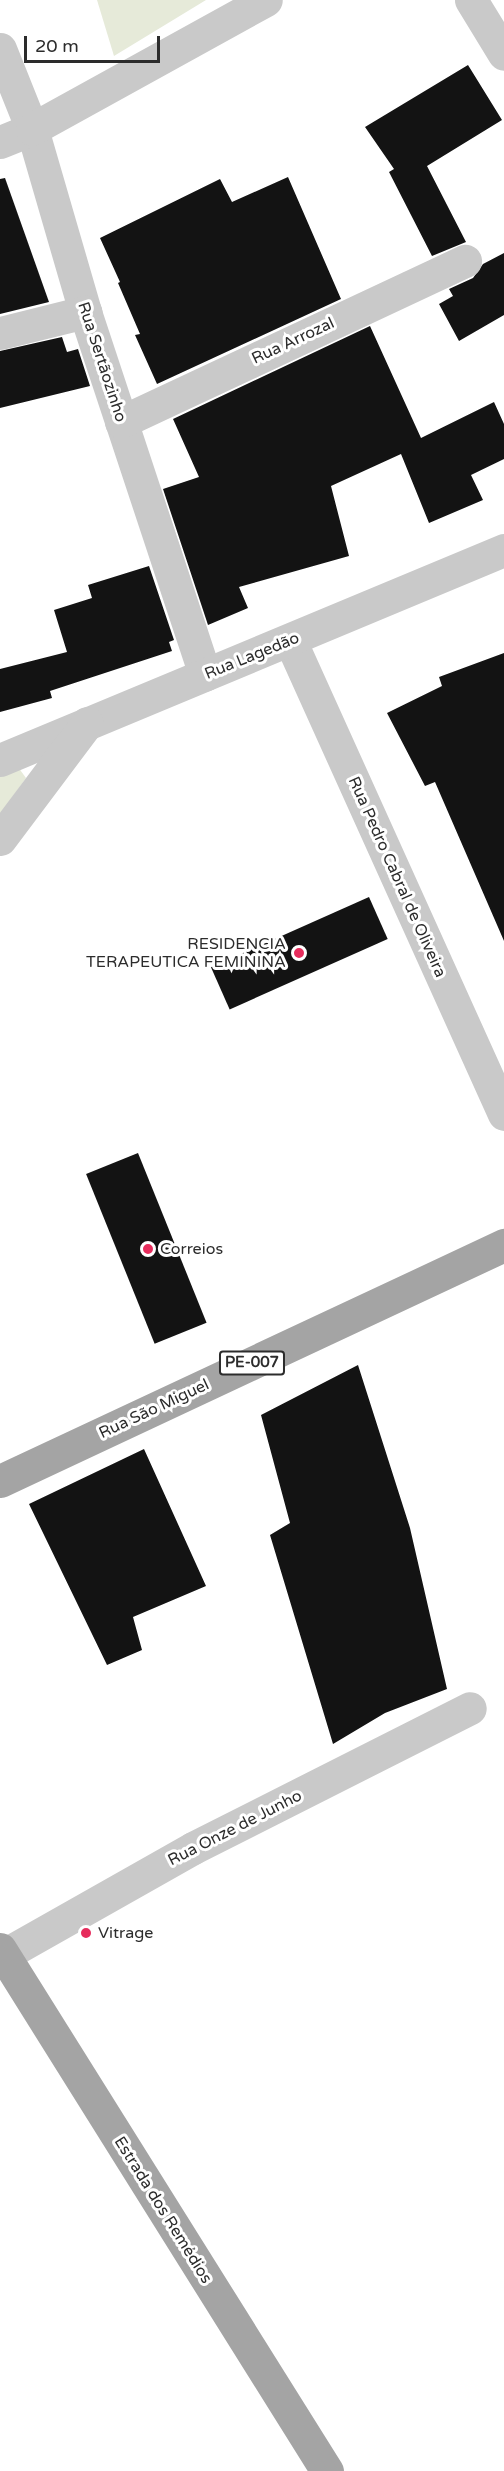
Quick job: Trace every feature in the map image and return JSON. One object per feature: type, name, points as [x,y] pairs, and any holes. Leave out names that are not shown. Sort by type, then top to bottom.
[{"type":"main road","name":"Rua São Miguel","points":[[0,1481],[504,1245]]},
{"type":"main road","name":"Estrada dos Remédios","points":[[2,1952],[327,2471]]},
{"type":"street","points":[[0,142],[32,129],[266,0]]},
{"type":"street","points":[[485,6],[504,54]]},
{"type":"street","name":"Rua Sertãozinho","points":[[0,49],[32,129],[85,312],[205,675]]},
{"type":"street","name":"Rua Arrozal","points":[[121,422],[465,261]]},
{"type":"street","points":[[0,333],[85,312]]},
{"type":"street","name":"Rua Lagedão","points":[[0,760],[88,721],[205,675],[504,550]]},
{"type":"street","name":"Rua Pedro Cabral de Oliveira","points":[[290,640],[504,1114]]},
{"type":"street","points":[[0,839],[88,721]]},
{"type":"street","name":"Rua Onze de Junho","points":[[2,1952],[193,1848],[470,1708]]},
{"type":"green space","points":[[97,0],[206,0],[114,56]]},
{"type":"green space","points":[[18,767],[26,778],[0,815],[0,771]]},
{"type":"building","points":[[468,65],[502,120],[427,166],[466,242],[432,256],[389,172],[394,169],[365,127]]},
{"type":"building","points":[[288,177],[341,299],[157,384],[135,335],[140,334],[100,238],[220,179],[232,202]]},
{"type":"building","points":[[5,178],[49,302],[0,314],[0,179]]},
{"type":"building","points":[[504,253],[504,315],[459,341],[439,304],[453,296],[449,289],[473,278],[483,264]]},
{"type":"building","points":[[370,326],[421,438],[494,402],[504,424],[504,459],[471,475],[483,500],[429,523],[401,454],[331,486],[349,556],[239,587],[248,608],[208,625],[163,489],[199,477],[173,419]]},
{"type":"building","points":[[62,337],[67,352],[78,349],[90,386],[0,408],[0,351]]},
{"type":"building","points":[[149,566],[174,640],[169,642],[172,651],[50,691],[52,698],[0,712],[0,669],[67,652],[54,610],[92,598],[88,585]]},
{"type":"building","points":[[504,653],[504,941],[435,782],[425,786],[387,713],[442,686],[439,677]]},
{"type":"building","name":"RESIDENCIA TERAPEUTICA FEMININA","points":[[369,897],[388,939],[230,1009],[211,967]]},
{"type":"building","name":"Correios","points":[[138,1153],[207,1323],[155,1344],[86,1174]]},
{"type":"building","points":[[358,1365],[410,1528],[447,1689],[385,1713],[333,1744],[270,1535],[290,1523],[261,1415]]},
{"type":"building","points":[[144,1449],[206,1586],[133,1617],[142,1650],[107,1665],[29,1504]]},
{"type":"place","name":"RESIDENCIA TERAPEUTICA FEMININA","points":[[299,953]]},
{"type":"place","name":"Correios","points":[[148,1249]]},
{"type":"place","name":"Vitrage","points":[[86,1933]]}]
